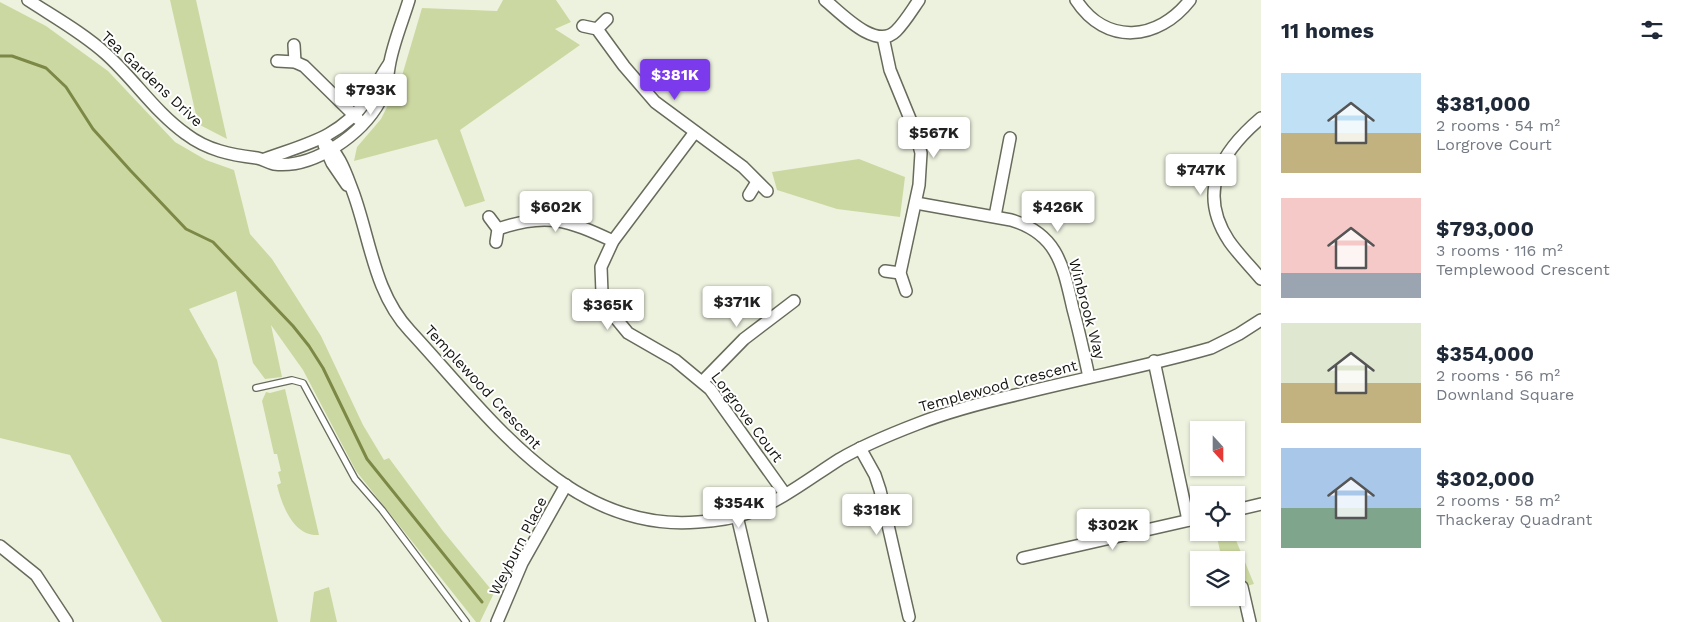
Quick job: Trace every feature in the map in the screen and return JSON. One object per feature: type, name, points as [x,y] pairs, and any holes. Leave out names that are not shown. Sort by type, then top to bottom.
[{"type":"street","name":"Tea Gardens Drive","points":[[28,0],[106,54],[173,124],[198,142],[227,154],[265,159],[274,164],[286,163],[329,150]]},
{"type":"street","points":[[329,150],[363,124],[376,108],[385,92],[390,62],[409,0]]},
{"type":"street","points":[[825,0],[862,30],[872,36],[883,37],[896,32],[919,0]]},
{"type":"street","points":[[1076,0],[1087,15],[1100,26],[1113,31],[1127,33],[1142,32],[1163,24],[1181,11],[1190,0]]},
{"type":"street","points":[[597,29],[607,19]]},
{"type":"street","points":[[584,26],[597,29],[644,90],[664,109],[743,167],[766,191]]},
{"type":"street","points":[[883,37],[892,77],[915,131],[921,153],[921,175],[900,273],[906,291]]},
{"type":"street","points":[[294,45],[295,62]]},
{"type":"street","points":[[277,62],[295,62],[304,66],[363,124]]},
{"type":"street","points":[[322,139],[354,115],[368,99],[390,62]]},
{"type":"street","points":[[1261,118],[1239,136],[1220,162],[1214,192],[1217,217],[1229,240],[1261,279]]},
{"type":"street","name":"Lorgrove Court","points":[[695,132],[613,241],[603,260],[600,276],[602,293],[609,310],[621,326],[635,338],[675,360],[703,381],[720,401],[785,494]]},
{"type":"street","points":[[995,216],[1010,138]]},
{"type":"street","name":"Tea Gardens Drive","points":[[265,159],[322,139]]},
{"type":"street","name":"Templewood Crescent","points":[[322,139],[346,170],[360,209],[376,270],[401,320],[521,452],[596,504],[630,517],[684,523],[737,516],[785,494],[860,448],[944,414],[1211,348],[1261,320]]},
{"type":"street","points":[[749,195],[757,182]]},
{"type":"street","name":"Winbrook Way","points":[[916,203],[995,216],[1025,224],[1036,230],[1052,246],[1057,254],[1067,282],[1089,377]]},
{"type":"street","points":[[489,217],[498,230],[496,242]]},
{"type":"street","points":[[498,230],[523,221],[550,219],[577,224],[613,241]]},
{"type":"street","points":[[885,271],[900,273]]},
{"type":"street","points":[[703,381],[744,339],[794,301]]},
{"type":"street","points":[[1154,361],[1190,503]]},
{"type":"street","points":[[860,448],[875,475],[880,490],[909,617]]},
{"type":"street","name":"Weyburn Place","points":[[497,622],[522,563],[566,485]]},
{"type":"street","points":[[1245,508],[1261,504]]},
{"type":"street","points":[[737,516],[762,622]]},
{"type":"street","points":[[1023,558],[1190,520]]},
{"type":"street","points":[[0,546],[36,575],[66,622]]},
{"type":"street","points":[[1245,600],[1250,622]]},
{"type":"lane","points":[[256,388],[292,380],[303,382],[355,479],[382,510],[466,622]]},
{"type":"green space","points":[[170,0],[196,0],[227,139],[198,124]]},
{"type":"green space","points":[[503,0],[556,0],[571,22],[555,29],[580,45],[460,130],[485,201],[465,207],[437,139],[354,161],[357,147],[381,119],[401,79],[422,8],[497,11]]},
{"type":"green space","points":[[0,2],[46,26],[108,71],[175,142],[206,160],[234,170],[250,234],[272,259],[321,336],[363,425],[384,460],[389,458],[443,531],[494,593],[480,622],[476,622],[356,471],[303,370],[271,325],[282,377],[265,379],[253,363],[236,291],[189,309],[217,360],[278,622],[162,622],[70,455],[0,438]]},
{"type":"green space","points":[[859,159],[905,177],[900,217],[837,209],[777,190],[772,172]]},
{"type":"green space","points":[[285,389],[319,535],[303,531],[290,519],[277,485],[281,483],[278,472],[281,471],[277,454],[274,454],[262,401],[266,392],[270,393]]},
{"type":"green space","points":[[1218,541],[1236,541],[1240,551],[1220,551]]},
{"type":"green space","points":[[1245,562],[1254,584],[1245,586]]},
{"type":"green space","points":[[329,587],[337,622],[310,622],[314,592]]},
{"type":"waterway","points":[[0,56],[12,56],[46,68],[66,87],[93,129],[186,229],[213,242],[293,326],[323,368],[367,459],[482,602]]}]
